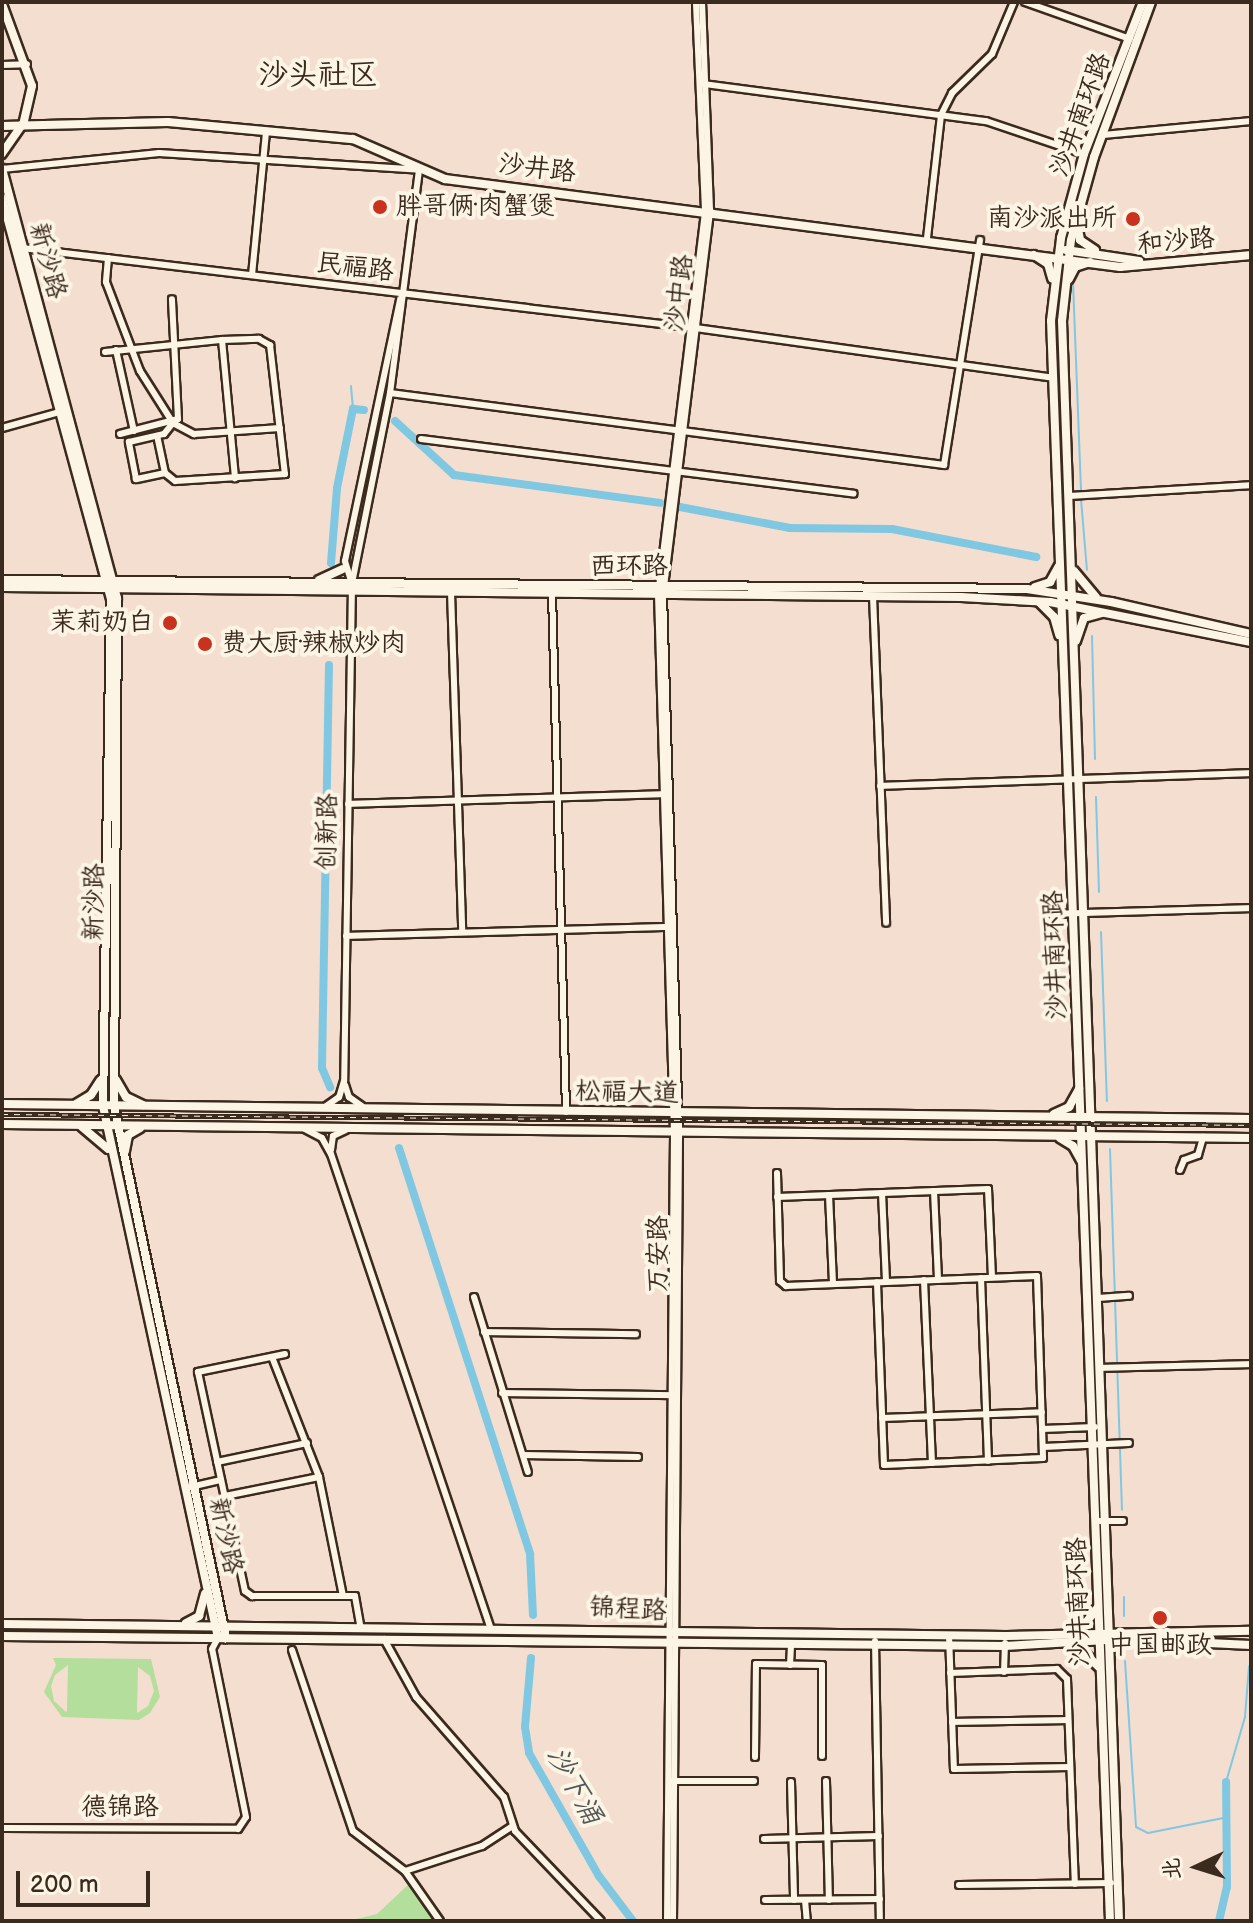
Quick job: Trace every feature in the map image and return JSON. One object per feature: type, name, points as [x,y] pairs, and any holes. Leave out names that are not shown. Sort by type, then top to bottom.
[{"type":"main road","name":"沙井南环路","points":[[1087,1116],[1081,1080],[1075,779],[1066,558],[1054,378],[1053,287],[1058,253],[1084,154],[1143,2]]},
{"type":"main road","name":"沙井南环路","points":[[1066,558],[1076,496],[1063,304],[1069,253],[1103,135],[1151,2]]},
{"type":"main road","points":[[2,4],[32,93],[22,121],[2,154]]},
{"type":"main road","points":[[2,17],[24,65]]},
{"type":"main road","name":"沙井路","points":[[22,121],[168,119],[354,136],[446,175],[1058,253]]},
{"type":"main road","points":[[2,125],[22,121]]},
{"type":"main road","points":[[2,146],[22,121]]},
{"type":"main road","name":"沙井路","points":[[22,121],[168,122],[353,139],[445,179],[708,207]]},
{"type":"main road","name":"新沙路","points":[[2,169],[19,247],[111,585],[116,1126],[190,1487],[206,1581],[220,1626]]},
{"type":"main road","name":"新沙路","points":[[2,198],[19,247]]},
{"type":"main road","points":[[1077,219],[1080,240],[1106,256]]},
{"type":"main road","name":"沙井路","points":[[979,243],[1058,253]]},
{"type":"main road","points":[[1026,251],[1048,264],[1053,287]]},
{"type":"main road","name":"和沙路","points":[[1069,253],[1093,261],[1135,267],[1251,252]]},
{"type":"main road","name":"和沙路","points":[[1058,253],[1106,256],[1135,262],[1251,252]]},
{"type":"main road","points":[[1063,304],[1073,269],[1093,261]]},
{"type":"main road","points":[[1027,589],[1052,581],[1066,558]]},
{"type":"main road","points":[[1066,558],[1079,582],[1100,600]]},
{"type":"main road","points":[[316,583],[343,569]]},
{"type":"main road","name":"西环路","points":[[2,580],[111,585],[661,591],[1036,602],[1067,605],[1251,642]]},
{"type":"main road","name":"西环路","points":[[2,587],[316,583],[352,588],[552,593],[1027,589],[1100,600],[1251,634]]},
{"type":"main road","name":"新沙路","points":[[111,585],[102,1073],[105,1125],[219,1602],[222,1638]]},
{"type":"main road","points":[[1036,602],[1054,617],[1069,651]]},
{"type":"main road","points":[[1069,651],[1084,618],[1110,613]]},
{"type":"main road","name":"沙井南环路","points":[[1079,913],[1090,1085],[1084,1177],[1098,1427],[1103,1444],[1103,1638],[1100,1669],[1113,1883],[1119,1921]]},
{"type":"main road","points":[[114,1072],[126,1097],[151,1107]]},
{"type":"main road","points":[[72,1105],[96,1091],[102,1073]]},
{"type":"main road","points":[[1048,1116],[1071,1105],[1081,1080]]},
{"type":"main road","points":[[1090,1085],[1099,1107],[1125,1117]]},
{"type":"main road","name":"松福大道","points":[[2,1104],[1251,1119]]},
{"type":"main road","name":"松福大道","points":[[2,1124],[1251,1138]]},
{"type":"main road","points":[[73,1125],[95,1135],[111,1156]]},
{"type":"main road","points":[[125,1164],[128,1135],[148,1126]]},
{"type":"main road","points":[[1047,1136],[1073,1146],[1084,1177]]},
{"type":"main road","name":"沙井南环路","points":[[1087,1136],[1093,1162],[1100,1368],[1098,1427]]},
{"type":"main road","points":[[1093,1162],[1100,1143],[1118,1136]]},
{"type":"main road","points":[[181,1625],[199,1616],[206,1581]]},
{"type":"main road","points":[[219,1602],[226,1615],[242,1624]]},
{"type":"main road","points":[[1100,1669],[1075,1639],[1103,1609],[1126,1635],[1108,1656]]},
{"type":"main road","name":"锦程路","points":[[2,1624],[490,1626],[875,1640],[1005,1641],[1251,1631]]},
{"type":"main road","name":"锦程路","points":[[1126,1635],[1251,1645]]},
{"type":"main road","name":"锦程路","points":[[2,1636],[791,1644],[875,1640]]},
{"type":"main road","name":"沙井南环路","points":[[1103,1638],[1108,1656],[1113,1883],[1110,1921]]},
{"type":"street","name":"沙中路","points":[[661,591],[708,207],[699,2]]},
{"type":"street","points":[[927,236],[941,115],[952,93],[992,54],[1014,2]]},
{"type":"street","points":[[1025,2],[1130,39]]},
{"type":"street","points":[[2,65],[24,65]]},
{"type":"street","points":[[703,83],[986,121],[1084,154]]},
{"type":"street","points":[[1103,135],[1251,121]]},
{"type":"street","points":[[252,275],[266,131]]},
{"type":"street","points":[[2,169],[159,153],[419,170]]},
{"type":"street","name":"创新路","points":[[344,1081],[352,588],[390,393],[419,170]]},
{"type":"street","points":[[390,393],[944,465],[979,243]]},
{"type":"street","name":"民福路","points":[[19,247],[693,328],[1054,378]]},
{"type":"street","points":[[108,258],[106,282],[145,384],[173,423],[189,434],[280,428]]},
{"type":"street","name":"创新路","points":[[352,588],[345,561],[383,361],[403,294]]},
{"type":"street","points":[[165,473],[136,479],[129,442],[157,436],[181,413],[172,299]]},
{"type":"street","points":[[105,352],[133,346],[222,340],[259,339],[270,345],[285,474],[175,481],[165,473],[157,436]]},
{"type":"street","points":[[222,340],[235,478]]},
{"type":"street","points":[[116,350],[134,431]]},
{"type":"street","points":[[2,428],[64,410]]},
{"type":"street","points":[[120,434],[173,423]]},
{"type":"street","points":[[421,439],[854,494]]},
{"type":"street","points":[[1076,496],[1251,485]]},
{"type":"street","name":"万安路","points":[[661,591],[677,1133],[670,1921]]},
{"type":"street","points":[[451,592],[462,932]]},
{"type":"street","points":[[552,593],[566,1112]]},
{"type":"street","points":[[873,596],[886,923]]},
{"type":"street","points":[[880,786],[1251,773]]},
{"type":"street","points":[[348,804],[666,793]]},
{"type":"street","points":[[1053,914],[1251,908]]},
{"type":"street","points":[[346,936],[671,927]]},
{"type":"street","points":[[319,1108],[336,1100],[344,1081]]},
{"type":"street","points":[[344,1081],[353,1102],[370,1109]]},
{"type":"street","points":[[302,1128],[322,1138],[331,1154],[490,1626]]},
{"type":"street","points":[[331,1154],[333,1136],[351,1129]]},
{"type":"street","points":[[1180,1170],[1184,1160],[1198,1155],[1203,1137]]},
{"type":"street","points":[[777,1173],[780,1281],[786,1286],[877,1282],[886,1282],[924,1280],[938,1280],[992,1277],[1037,1276],[1043,1458],[884,1465],[877,1282]]},
{"type":"street","points":[[777,1197],[988,1189],[992,1277]]},
{"type":"street","points":[[934,1191],[938,1280]]},
{"type":"street","points":[[882,1193],[886,1282]]},
{"type":"street","points":[[829,1195],[833,1284]]},
{"type":"street","points":[[981,1278],[988,1461]]},
{"type":"street","points":[[924,1280],[932,1463]]},
{"type":"street","points":[[1098,1298],[1126,1296]]},
{"type":"street","points":[[474,1297],[528,1472]]},
{"type":"street","points":[[484,1332],[636,1334]]},
{"type":"street","points":[[285,1354],[198,1372],[245,1591],[252,1596],[355,1596],[360,1625]]},
{"type":"street","points":[[272,1357],[319,1477],[343,1596]]},
{"type":"street","points":[[1100,1368],[1251,1364]]},
{"type":"street","points":[[502,1393],[675,1396]]},
{"type":"street","points":[[882,1418],[1042,1412]]},
{"type":"street","points":[[1042,1429],[1098,1427]]},
{"type":"street","points":[[217,1462],[307,1443]]},
{"type":"street","points":[[1043,1447],[1129,1443]]},
{"type":"street","points":[[523,1455],[638,1457]]},
{"type":"street","points":[[225,1496],[319,1477]]},
{"type":"street","points":[[190,1487],[221,1480]]},
{"type":"street","points":[[1101,1521],[1123,1521]]},
{"type":"street","name":"德锦路","points":[[2,1828],[238,1829],[246,1817],[212,1649],[222,1638]]},
{"type":"street","points":[[384,1639],[416,1697],[504,1797],[513,1826],[601,1921]]},
{"type":"street","points":[[875,1640],[880,1921]]},
{"type":"street","points":[[949,1640],[954,1769],[1070,1767]]},
{"type":"street","points":[[1004,1672],[1005,1641]]},
{"type":"street","points":[[790,1665],[791,1644]]},
{"type":"street","points":[[292,1650],[353,1831],[405,1871],[440,1921]]},
{"type":"street","points":[[755,1757],[756,1664],[822,1665],[822,1756]]},
{"type":"street","points":[[950,1673],[1057,1669],[1067,1679],[1075,1884]]},
{"type":"street","points":[[952,1722],[1068,1720]]},
{"type":"street","points":[[671,1782],[754,1781]]},
{"type":"street","points":[[826,1781],[829,1900]]},
{"type":"street","points":[[791,1782],[794,1900]]},
{"type":"street","points":[[405,1871],[482,1846],[513,1826]]},
{"type":"street","points":[[764,1839],[879,1836]]},
{"type":"street","points":[[959,1885],[1113,1883]]},
{"type":"street","points":[[765,1900],[880,1899]]},
{"type":"street","points":[[805,1900],[807,1921]]},
{"type":"green space","points":[[53,1658],[151,1659],[160,1697],[150,1713],[139,1720],[62,1717],[44,1692],[56,1665]],"holes":[[[68,1665],[67,1711],[66,1712],[54,1701],[51,1686],[55,1675]],[[138,1667],[150,1676],[154,1691],[148,1706],[137,1713]]]},
{"type":"green space","points":[[409,1884],[434,1921],[348,1921],[377,1914]]},
{"type":"waterway","points":[[1073,282],[1081,493]]},
{"type":"waterway","points":[[351,386],[353,409]]},
{"type":"waterway","points":[[331,563],[337,488],[353,409],[364,410]]},
{"type":"waterway","points":[[395,421],[454,475],[660,503]]},
{"type":"waterway","points":[[1081,499],[1087,570]]},
{"type":"waterway","points":[[680,507],[790,528],[892,529],[1036,557]]},
{"type":"waterway","points":[[1092,636],[1095,759]]},
{"type":"waterway","points":[[329,665],[322,1068],[330,1087]]},
{"type":"waterway","points":[[1096,797],[1099,892]]},
{"type":"waterway","points":[[1101,932],[1107,1101]]},
{"type":"waterway","points":[[399,1148],[530,1554],[533,1615]]},
{"type":"waterway","points":[[1110,1149],[1122,1510]]},
{"type":"waterway","points":[[1124,1597],[1124,1616]]},
{"type":"waterway","name":"沙下涌","points":[[531,1658],[525,1727],[529,1753],[599,1876],[633,1921]]},
{"type":"waterway","points":[[1125,1661],[1136,1827],[1148,1833],[1228,1817]]},
{"type":"waterway","points":[[1226,1782],[1245,1717],[1249,1666]]},
{"type":"waterway","points":[[1219,1921],[1227,1887],[1226,1782]]},
{"type":"railway","points":[[2,1114],[1251,1125]]},
{"type":"place","name":"胖哥俩·肉蟹煲","points":[[380,207]]},
{"type":"place","name":"南沙派出所","points":[[1133,219]]},
{"type":"place","name":"茉莉奶白","points":[[170,623]]},
{"type":"place","name":"费大厨·辣椒炒肉","points":[[205,644]]},
{"type":"place","name":"中国邮政","points":[[1160,1618]]},
{"type":"district","name":"沙头社区","points":[[318,75]]}]
